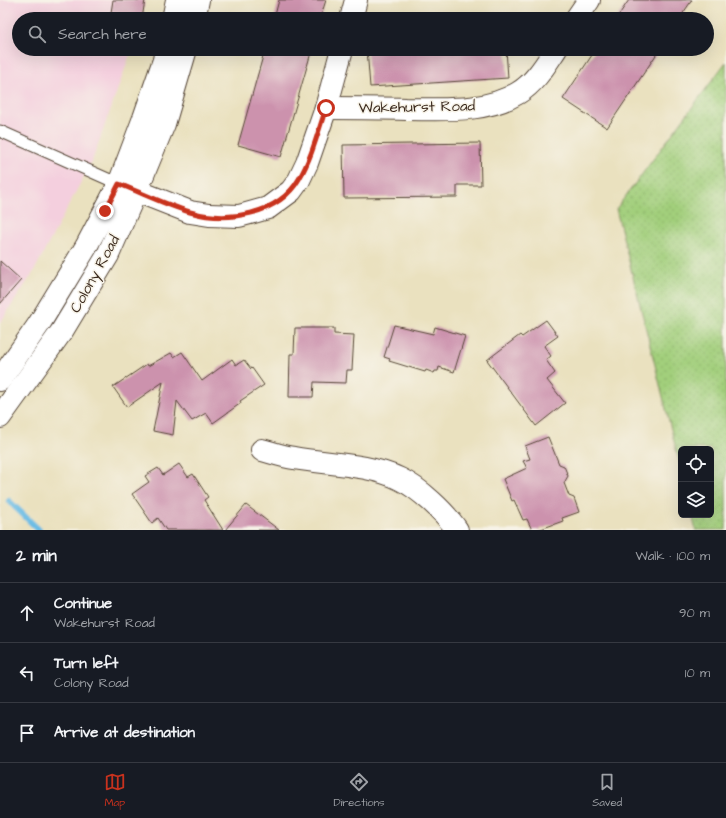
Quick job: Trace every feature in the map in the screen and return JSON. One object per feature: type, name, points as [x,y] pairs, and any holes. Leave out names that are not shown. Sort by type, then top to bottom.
[{"type":"street","points":[[174,12],[177,0]]},
{"type":"street","points":[[195,12],[198,0]]},
{"type":"street","points":[[353,12],[356,0]]},
{"type":"street","points":[[581,12],[589,0]]},
{"type":"street","name":"Colony Road","points":[[0,417],[48,352],[108,255],[144,118],[165,56]]},
{"type":"street","name":"Colony Road","points":[[0,380],[40,324],[83,253],[127,187],[164,124],[184,56]]},
{"type":"street","points":[[127,187],[190,212],[209,215],[239,216],[268,208],[291,191],[299,180],[307,163],[326,108],[340,56]]},
{"type":"street","name":"Wakehurst Road","points":[[326,108],[448,109],[479,107],[503,101],[520,92],[533,80],[551,56]]},
{"type":"street","points":[[262,450],[293,458],[378,471],[400,479],[418,491],[437,508],[457,530]]},
{"type":"lane","points":[[0,132],[127,187]]},
{"type":"shaded area","points":[[0,0],[145,0],[142,12],[12,12],[12,56],[130,56],[92,161],[33,273],[0,323]]},
{"type":"green space","points":[[726,62],[726,530],[696,530],[693,518],[714,518],[714,446],[678,446],[678,457],[616,209]]},
{"type":"building","points":[[113,0],[145,0],[143,12],[111,12]]},
{"type":"building","points":[[279,0],[326,0],[322,12],[276,12]]},
{"type":"building","points":[[629,0],[692,0],[684,12],[621,12]]},
{"type":"building","points":[[263,56],[310,56],[281,157],[238,145]]},
{"type":"building","points":[[368,56],[506,56],[508,78],[370,87]]},
{"type":"building","points":[[591,56],[655,56],[607,128],[563,99]]},
{"type":"building","points":[[480,143],[481,185],[457,185],[457,197],[344,198],[343,145]]},
{"type":"building","points":[[0,261],[21,280],[0,304]]},
{"type":"building","points":[[546,320],[558,336],[544,346],[551,356],[546,360],[555,373],[547,380],[565,403],[536,426],[487,360],[520,335],[522,337]]},
{"type":"building","points":[[394,325],[433,334],[435,327],[465,336],[454,372],[439,367],[438,371],[435,371],[434,373],[426,370],[425,372],[389,361],[390,359],[384,357]]},
{"type":"building","points":[[295,328],[334,328],[334,334],[354,335],[352,370],[347,370],[346,383],[314,382],[313,397],[289,397],[290,354],[294,354]]},
{"type":"building","points":[[182,352],[202,381],[232,359],[236,365],[244,360],[251,369],[252,368],[264,385],[240,401],[241,403],[213,423],[206,413],[192,421],[177,401],[173,435],[153,431],[163,382],[127,407],[113,387],[147,364],[148,366],[171,353],[174,357]]},
{"type":"building","points":[[548,437],[559,464],[564,466],[568,476],[564,483],[569,496],[574,498],[579,512],[562,518],[563,521],[538,530],[532,530],[527,519],[523,520],[514,500],[512,501],[503,479],[527,468],[523,461],[530,459],[525,446]]},
{"type":"building","points":[[179,464],[188,477],[193,474],[208,497],[204,500],[223,530],[166,530],[158,518],[152,523],[132,494],[149,482],[145,476],[158,468],[163,475]]},
{"type":"building","points":[[246,505],[279,530],[225,530]]},
{"type":"waterway","points":[[9,501],[39,530]]},
{"type":"route","points":[[105,211],[119,184],[190,212],[209,215],[239,216],[268,208],[291,191],[299,180],[307,163],[326,108]]}]
